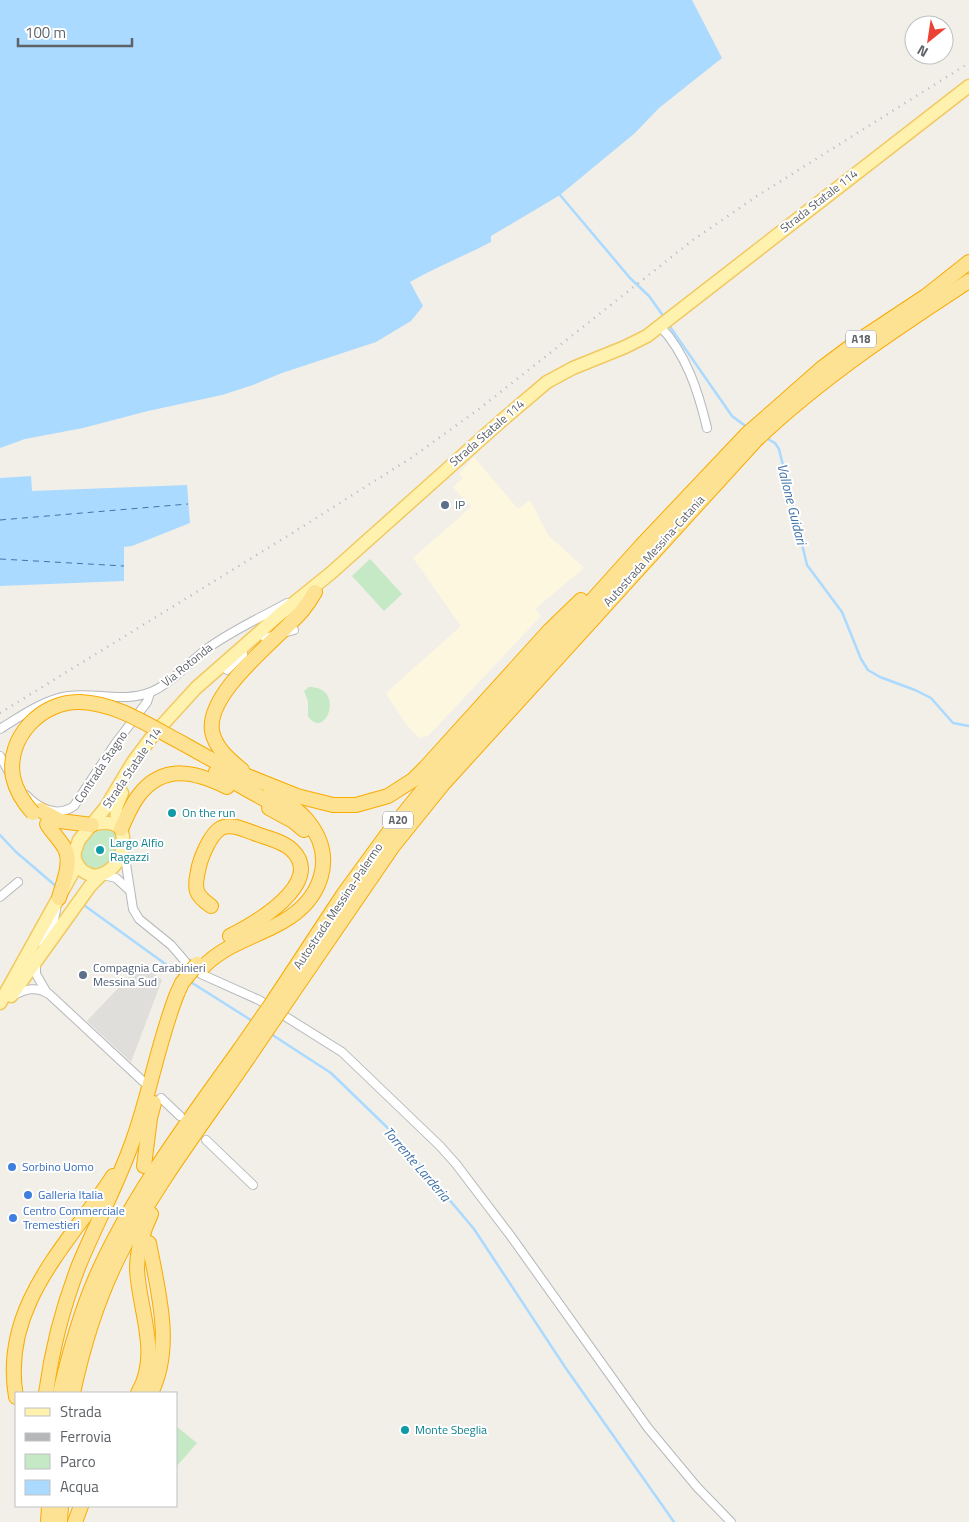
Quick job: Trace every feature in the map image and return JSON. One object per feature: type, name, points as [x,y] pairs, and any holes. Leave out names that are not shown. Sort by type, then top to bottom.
[{"type":"highway","name":"A18","points":[[751,438],[822,368],[858,341],[926,296],[969,262]]},
{"type":"highway","name":"A18","points":[[763,426],[845,365],[969,281]]},
{"type":"highway","name":"Autostrada Messina-Catania","points":[[549,657],[641,546],[751,438]]},
{"type":"highway","name":"Autostrada Messina-Catania","points":[[549,657],[751,438]]},
{"type":"highway","points":[[180,747],[225,768],[303,799],[333,806],[367,803],[397,791],[413,780],[425,768],[549,631],[641,546]]},
{"type":"highway","points":[[200,965],[231,946],[281,922],[297,911],[312,896],[321,878],[323,865],[322,850],[317,835],[308,822],[296,809],[254,779],[225,755],[216,742],[212,731],[213,716],[231,675],[259,653],[307,605],[312,591]]},
{"type":"highway","points":[[231,675],[294,630]]},
{"type":"highway","name":"Autostrada Messina-Palermo","points":[[244,1057],[344,895],[389,832],[435,775],[549,657]]},
{"type":"highway","points":[[59,898],[67,869],[67,855],[64,847],[37,811],[19,793],[13,776],[13,763],[17,746],[25,729],[31,721],[45,710],[71,702],[96,705],[132,717],[274,804],[287,813],[304,830],[311,841],[314,855],[314,869],[306,889],[296,900],[280,912],[261,923],[241,930]]},
{"type":"highway","points":[[119,828],[135,801],[149,785],[168,775],[182,773],[202,776],[228,788],[277,812],[304,830]]},
{"type":"highway","points":[[37,811],[60,821],[92,825]]},
{"type":"highway","points":[[47,824],[63,835],[75,855]]},
{"type":"highway","points":[[144,1166],[150,1118],[176,1019],[182,983],[216,945],[286,898],[296,885],[301,873],[299,861],[292,850],[281,843],[242,829],[222,827],[215,833],[199,865],[196,891],[202,900],[211,906]]},
{"type":"highway","points":[[46,1392],[55,1340],[71,1288],[128,1152],[147,1096],[168,1017],[180,996]]},
{"type":"highway","points":[[138,1392],[146,1371],[148,1348],[137,1267],[139,1248],[145,1229],[161,1197],[233,1092],[244,1057]]},
{"type":"highway","name":"A20","points":[[60,1392],[78,1327],[96,1277],[111,1245],[157,1169],[244,1057]]},
{"type":"highway","name":"A20","points":[[73,1392],[89,1331],[118,1258],[149,1204],[244,1057]]},
{"type":"highway","points":[[26,1280],[45,1254],[98,1196],[128,1152]]},
{"type":"highway","points":[[149,1243],[161,1308],[163,1333],[160,1367],[151,1392]]},
{"type":"highway","points":[[1,1357],[6,1378],[15,1396]]},
{"type":"highway","points":[[41,1507],[41,1522]]},
{"type":"highway","points":[[48,1522],[49,1507]]},
{"type":"highway","points":[[60,1522],[61,1507]]},
{"type":"highway","points":[[75,1522],[81,1507]]},
{"type":"main road","name":"Strada Statale 114","points":[[92,825],[110,801],[139,754],[162,724],[196,688],[312,591],[547,382],[573,368],[635,342],[664,322],[969,86]]},
{"type":"main road","name":"Strada Statale 114","points":[[119,828],[115,812],[118,800],[152,747],[202,693],[231,675],[261,634]]},
{"type":"main road","points":[[0,1003],[20,975],[36,962],[90,886],[116,863],[124,846],[119,828],[104,823],[92,825],[79,840],[73,872],[20,975],[12,996],[0,1011]]},
{"type":"main road","points":[[75,855],[76,864],[83,872],[93,876],[102,875]]},
{"type":"street","points":[[664,322],[688,368],[698,394],[707,428]]},
{"type":"street","name":"Via Rotonda","points":[[0,729],[40,705],[55,699],[74,695],[133,697],[150,693],[224,637],[253,620],[312,591]]},
{"type":"street","points":[[253,620],[261,634]]},
{"type":"street","points":[[224,637],[248,629],[261,634],[279,634],[294,630]]},
{"type":"street","name":"Contrada Stagno","points":[[0,756],[20,790],[36,804],[55,811],[70,809],[77,802],[115,744],[147,702],[150,693]]},
{"type":"street","points":[[124,846],[130,890],[136,916],[171,945],[190,966],[207,978],[259,1000],[342,1052],[440,1146],[510,1235],[648,1428],[697,1487],[731,1522]]},
{"type":"street","points":[[102,875],[116,878],[130,890]]},
{"type":"street","points":[[0,897],[18,882]]},
{"type":"street","points":[[36,962],[36,974],[40,988]]},
{"type":"street","points":[[20,975],[49,994],[148,1086]]},
{"type":"street","points":[[12,996],[28,989],[40,988]]},
{"type":"street","points":[[160,1098],[180,1116]]},
{"type":"street","points":[[206,1140],[253,1184]]},
{"type":"shaded area","points":[[474,457],[518,509],[530,500],[548,535],[584,568],[535,609],[541,616],[428,736],[419,738],[405,723],[386,693],[461,626],[413,558],[471,507],[453,487],[463,478],[459,474]]},
{"type":"shaded area","points":[[141,964],[162,980],[131,1062],[87,1021]]},
{"type":"green space","points":[[370,559],[402,594],[384,611],[352,576]]},
{"type":"green space","points":[[309,687],[321,689],[327,695],[330,703],[326,718],[321,722],[314,722],[308,716],[308,701],[304,691]]},
{"type":"green space","points":[[108,829],[115,833],[117,840],[114,856],[109,863],[100,868],[92,869],[86,867],[82,861],[81,854],[83,846],[88,838],[96,832]]},
{"type":"green space","points":[[178,1428],[197,1443],[178,1465]]},
{"type":"water","points":[[0,0],[692,0],[722,58],[659,108],[635,133],[560,195],[491,236],[491,242],[410,282],[423,306],[411,321],[376,342],[222,395],[148,411],[83,428],[25,439],[0,448]]},
{"type":"water","points":[[31,476],[32,491],[187,485],[190,523],[132,546],[124,547],[124,581],[0,586],[0,478]]},
{"type":"waterway","name":"Vallone Guidari","points":[[560,195],[630,278],[649,296],[664,317]]},
{"type":"waterway","name":"Vallone Guidari","points":[[668,324],[732,416],[748,428]]},
{"type":"waterway","name":"Vallone Guidari","points":[[766,438],[775,443],[779,449],[807,565],[842,612],[861,659],[868,670],[880,677],[931,698],[953,723],[969,726]]},
{"type":"waterway","name":"Torrente Larderia","points":[[0,835],[16,852],[57,887]]},
{"type":"waterway","name":"Torrente Larderia","points":[[81,903],[182,976]]},
{"type":"waterway","name":"Torrente Larderia","points":[[189,981],[254,1022]]},
{"type":"waterway","name":"Torrente Larderia","points":[[271,1034],[331,1073],[395,1135],[474,1229],[565,1367],[674,1522]]},
{"type":"ferry route","points":[[0,520],[188,504]]},
{"type":"ferry route","points":[[0,559],[124,566]]},
{"type":"railway","points":[[0,713],[411,458],[479,409],[693,240],[757,196],[969,63]]},
{"type":"place","name":"IP","points":[[445,505]]},
{"type":"place","name":"On the run","points":[[172,813]]},
{"type":"place","name":"Largo Alfio Ragazzi","points":[[100,850]]},
{"type":"place","name":"Compagnia Carabinieri Messina Sud","points":[[83,975]]},
{"type":"place","name":"Sorbino Uomo","points":[[12,1167]]},
{"type":"place","name":"Galleria Italia","points":[[28,1195]]},
{"type":"place","name":"Centro Commerciale Tremestieri","points":[[13,1218]]},
{"type":"place","name":"Monte Sbeglia","points":[[405,1430]]}]
